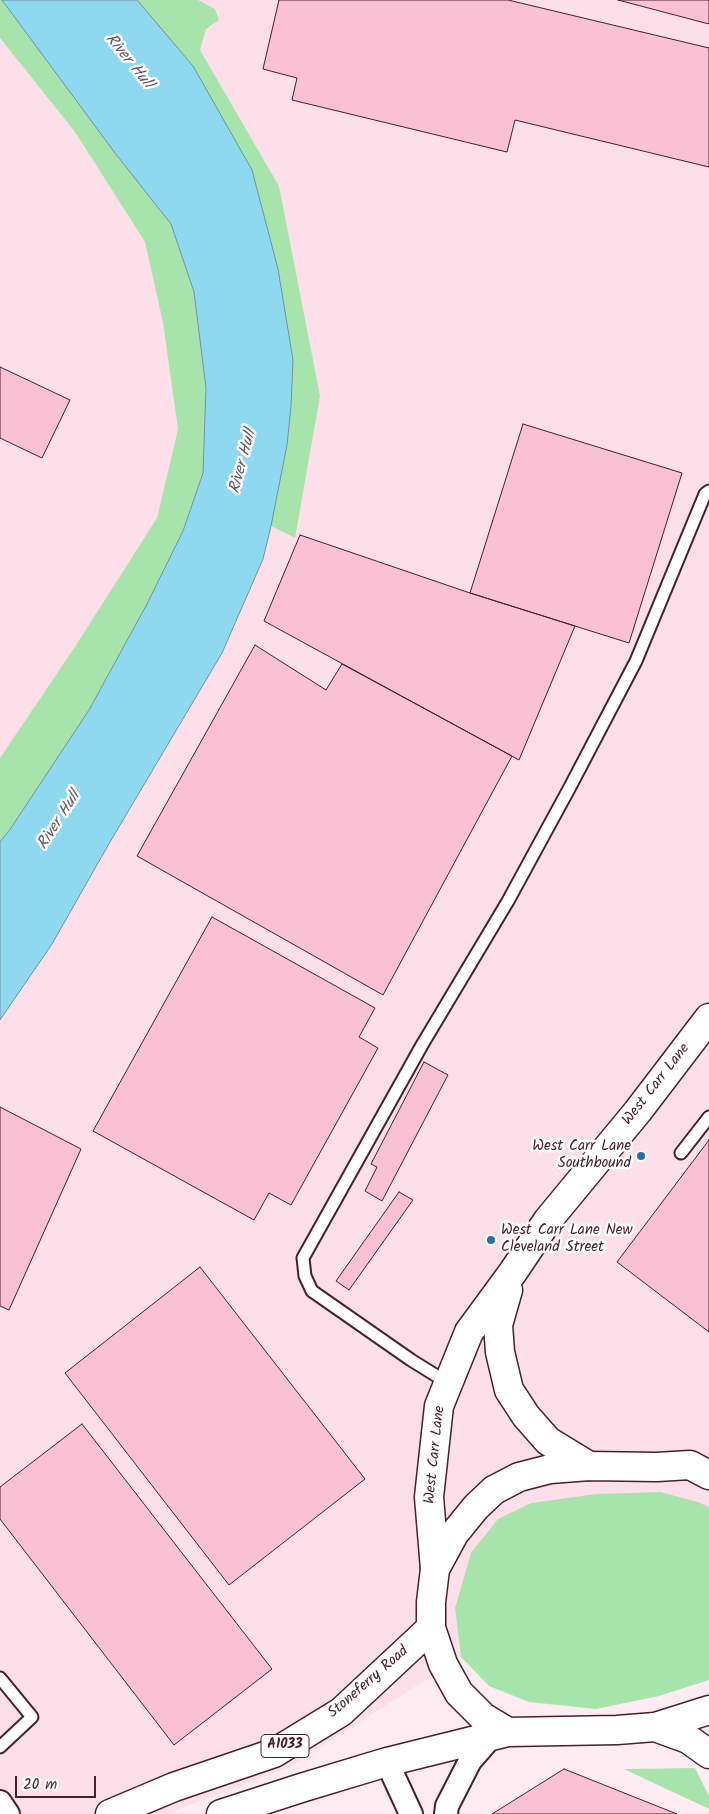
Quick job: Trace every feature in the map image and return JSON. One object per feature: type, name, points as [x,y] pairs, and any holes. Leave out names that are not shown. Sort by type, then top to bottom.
[{"type":"main road","name":"West Carr Lane","points":[[435,1569],[429,1497],[439,1406],[469,1332],[548,1220],[707,1024]]},
{"type":"main road","name":"West Carr Lane","points":[[513,1272],[498,1324],[500,1352],[509,1390],[526,1416],[548,1441],[589,1466]]},
{"type":"main road","points":[[499,1734],[459,1693],[444,1664],[430,1628],[435,1569],[454,1534],[476,1507],[494,1490],[519,1477],[550,1469],[589,1466],[703,1467]]},
{"type":"main road","name":"Stoneferry Road","points":[[110,1814],[174,1787],[274,1753],[341,1712],[430,1628]]},
{"type":"main road","points":[[221,1814],[387,1762],[499,1734],[655,1727],[709,1710]]},
{"type":"main road","points":[[655,1727],[688,1739],[709,1754]]},
{"type":"street","points":[[446,1814],[447,1806],[470,1761],[499,1734]]},
{"type":"street","points":[[387,1762],[411,1814]]},
{"type":"street","points":[[0,1802],[8,1814]]},
{"type":"lane","points":[[448,1383],[411,1360],[312,1291],[305,1276],[304,1258],[422,1045],[508,901],[570,787],[636,661],[706,494],[709,491]]},
{"type":"lane","points":[[681,1153],[709,1117]]},
{"type":"lane","points":[[0,1678],[32,1716],[0,1748]]},
{"type":"shaded area","points":[[198,0],[709,0],[709,1507],[698,1502],[455,1608],[461,1657],[290,1767],[166,1814],[0,1814],[0,1020],[52,944],[222,653],[263,559],[271,526],[295,538],[279,186],[200,50],[206,29],[214,24]]},
{"type":"shaded area","points":[[0,38],[75,132],[145,242],[163,323],[178,429],[157,518],[78,642],[0,758]]},
{"type":"green space","points":[[0,0],[2,0],[171,224],[194,292],[206,388],[203,473],[183,531],[147,604],[89,710],[0,842],[0,758],[78,642],[157,518],[178,429],[163,323],[145,242],[75,132],[0,38]]},
{"type":"green space","points":[[137,0],[198,0],[215,9],[219,20],[206,29],[200,50],[279,186],[320,396],[295,538],[271,526],[278,486],[293,360],[285,315]]},
{"type":"green space","points":[[660,1492],[698,1502],[709,1507],[709,1680],[659,1696],[596,1709],[529,1702],[489,1686],[461,1657],[455,1608],[471,1553],[498,1519],[531,1503],[597,1494]]},
{"type":"green space","points":[[695,1768],[709,1796],[709,1809],[624,1769]]},
{"type":"water","name":"River Hull","points":[[2,0],[137,0],[193,66],[252,170],[278,269],[293,360],[287,445],[271,526],[263,559],[222,653],[52,944],[0,1020],[0,842],[89,710],[147,604],[183,531],[203,473],[206,388],[194,292],[171,224],[115,153]]},
{"type":"building","points":[[279,0],[508,0],[709,48],[709,167],[515,120],[507,152],[292,100],[297,78],[263,69]]},
{"type":"building","points":[[618,0],[709,0],[709,24]]},
{"type":"building","points":[[0,367],[70,400],[42,458],[0,438]]},
{"type":"building","points":[[523,424],[682,473],[629,643],[470,593]]},
{"type":"building","points":[[300,535],[470,593],[575,626],[519,760],[264,621]]},
{"type":"building","points":[[255,645],[326,690],[342,664],[512,756],[383,995],[137,856]]},
{"type":"building","points":[[212,917],[375,1008],[359,1037],[378,1048],[291,1205],[269,1193],[254,1220],[93,1131]]},
{"type":"building","points":[[424,1062],[448,1075],[382,1201],[365,1191],[377,1167],[371,1164]]},
{"type":"building","points":[[0,1107],[81,1149],[9,1310],[0,1306]]},
{"type":"building","points":[[709,1140],[709,1332],[617,1262]]},
{"type":"building","points":[[399,1192],[413,1200],[349,1290],[336,1281]]},
{"type":"building","points":[[200,1267],[365,1479],[229,1585],[65,1373]]},
{"type":"building","points":[[82,1424],[272,1669],[174,1745],[0,1519],[0,1487]]},
{"type":"building","points":[[564,1769],[677,1814],[492,1814]]},
{"type":"place","name":"West Carr Lane Southbound","points":[[641,1156]]},
{"type":"place","name":"West Carr Lane New Cleveland Street","points":[[491,1240]]}]
